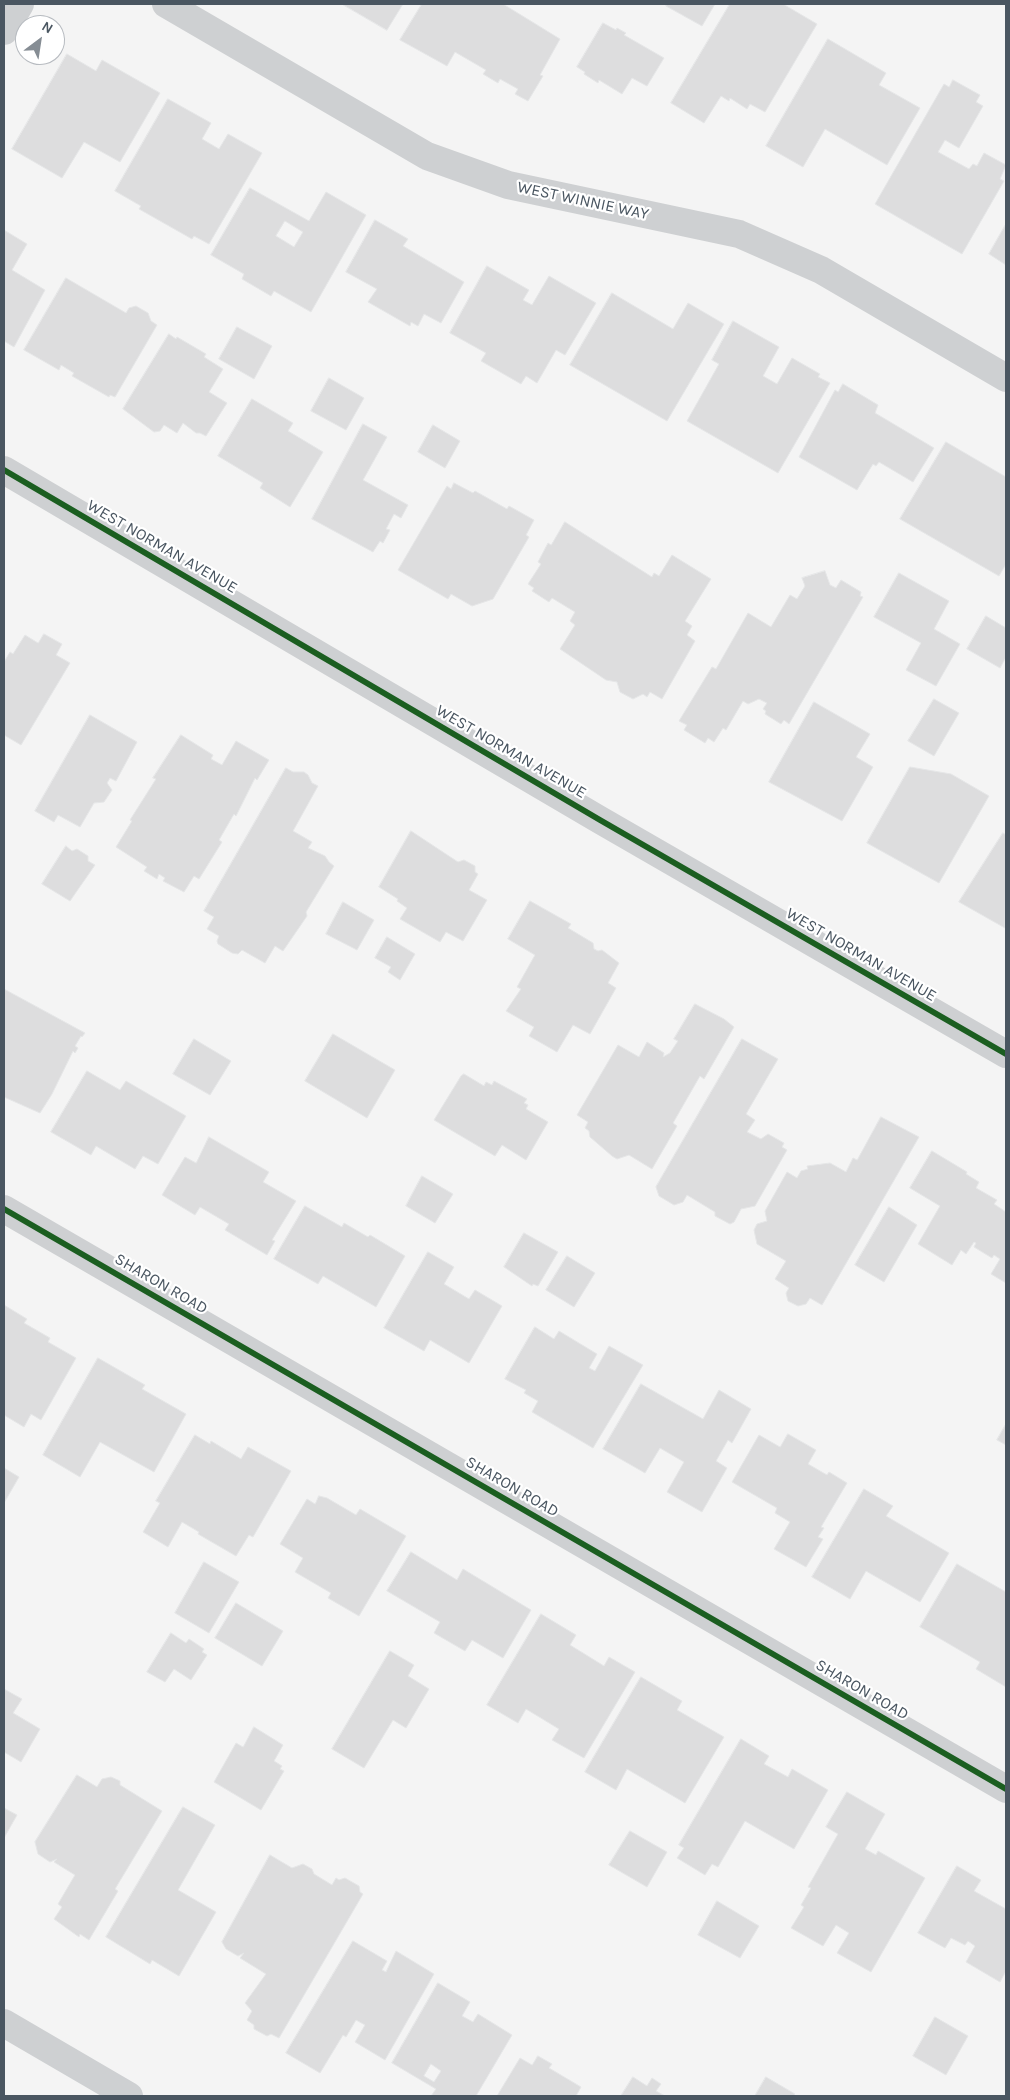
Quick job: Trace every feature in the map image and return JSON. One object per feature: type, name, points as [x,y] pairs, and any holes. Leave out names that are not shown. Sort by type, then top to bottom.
[{"type":"street","points":[[4,31],[20,4]]},
{"type":"street","name":"WEST WINNIE WAY","points":[[166,4],[427,156],[508,185],[739,234],[821,270],[1006,378]]},
{"type":"street","name":"WEST NORMAN AVENUE","points":[[4,470],[600,820],[1006,1054]]},
{"type":"street","name":"SHARON ROAD","points":[[4,1209],[1006,1789]]},
{"type":"street","points":[[4,2023],[129,2096]]},
{"type":"building","points":[[342,4],[403,4],[387,30]]},
{"type":"building","points":[[422,4],[503,4],[560,39],[540,75],[543,76],[528,101],[515,94],[518,89],[500,79],[498,83],[483,74],[486,70],[455,52],[447,66],[400,40]]},
{"type":"building","points":[[667,4],[715,4],[702,26],[666,6]]},
{"type":"building","points":[[730,4],[783,4],[817,24],[765,112],[750,104],[747,109],[730,98],[729,101],[721,96],[704,123],[671,103]]},
{"type":"building","points":[[603,23],[626,33],[624,35],[664,58],[647,86],[632,78],[622,94],[599,80],[598,83],[577,67]]},
{"type":"building","points":[[828,39],[886,73],[879,85],[920,108],[887,165],[825,129],[803,167],[766,146]]},
{"type":"building","points":[[67,54],[96,71],[102,60],[160,93],[120,162],[84,142],[62,178],[12,149],[61,65],[65,65]]},
{"type":"building","points":[[953,80],[980,95],[976,102],[983,106],[959,148],[945,140],[938,152],[969,169],[973,164],[977,166],[984,153],[1006,165],[1000,179],[1004,181],[962,254],[875,204],[944,84],[949,87]]},
{"type":"building","points":[[168,99],[211,123],[202,139],[219,149],[228,134],[262,153],[209,244],[194,236],[192,239],[139,209],[141,206],[115,191]]},
{"type":"building","points":[[250,188],[309,221],[326,192],[366,215],[311,312],[274,291],[271,296],[242,279],[244,274],[211,255]],"holes":[[[285,221],[303,232],[294,247],[276,236]]]},
{"type":"building","points":[[375,220],[408,239],[403,246],[464,282],[441,323],[424,314],[418,326],[411,322],[410,326],[368,302],[377,289],[346,272]]},
{"type":"building","points":[[1006,224],[1006,265],[989,254]]},
{"type":"building","points":[[4,230],[27,244],[12,270],[45,290],[14,347],[4,341]]},
{"type":"building","points":[[487,266],[529,290],[523,300],[532,305],[549,276],[596,303],[565,355],[556,350],[537,383],[526,376],[521,384],[481,361],[486,353],[450,333]]},
{"type":"building","points":[[66,278],[126,313],[129,308],[136,306],[148,313],[151,321],[157,325],[115,397],[110,395],[109,397],[72,376],[74,373],[61,365],[59,370],[24,350]]},
{"type":"building","points":[[612,293],[673,329],[688,303],[724,324],[667,421],[570,365]]},
{"type":"building","points":[[733,321],[779,347],[763,376],[777,384],[792,358],[820,374],[818,377],[830,383],[778,473],[687,421],[719,364],[712,360]]},
{"type":"building","points":[[237,327],[272,346],[254,379],[219,359]]},
{"type":"building","points":[[169,334],[206,354],[204,357],[223,369],[209,392],[227,403],[206,436],[196,433],[183,423],[177,433],[164,425],[160,431],[154,432],[123,409]]},
{"type":"building","points":[[329,378],[364,398],[346,430],[311,411]]},
{"type":"building","points":[[843,384],[878,405],[875,413],[934,448],[913,482],[879,462],[876,466],[873,464],[857,490],[799,457],[835,390],[838,392]]},
{"type":"building","points":[[252,399],[293,423],[288,431],[323,452],[290,507],[260,488],[263,483],[218,456]]},
{"type":"building","points":[[363,424],[387,437],[363,480],[408,505],[401,518],[394,514],[386,529],[390,530],[383,543],[380,541],[373,552],[312,519]]},
{"type":"building","points":[[433,425],[460,441],[445,468],[418,452]]},
{"type":"building","points":[[946,442],[1006,477],[1006,564],[999,576],[900,519]]},
{"type":"building","points":[[454,483],[473,493],[475,491],[507,509],[509,506],[534,520],[526,535],[529,537],[493,599],[472,606],[451,594],[448,599],[398,570],[447,486],[451,489]]},
{"type":"building","points":[[565,522],[652,577],[654,573],[659,576],[672,555],[711,579],[685,621],[692,626],[687,635],[695,641],[662,699],[650,692],[647,697],[643,694],[633,699],[620,692],[617,682],[606,680],[560,649],[575,625],[570,621],[575,612],[552,598],[549,602],[532,591],[534,588],[528,584],[541,564],[538,562],[548,543],[551,545]]},
{"type":"building","points":[[825,571],[830,585],[836,588],[841,580],[861,592],[860,596],[863,597],[789,724],[784,720],[781,724],[765,714],[766,711],[763,709],[767,703],[759,699],[748,704],[743,701],[726,730],[723,728],[714,742],[708,738],[705,743],[684,730],[687,725],[679,721],[712,667],[716,669],[748,613],[771,627],[790,595],[797,599],[805,586],[802,578]]},
{"type":"building","points":[[899,573],[949,601],[934,629],[960,644],[936,686],[906,670],[921,643],[874,617]]},
{"type":"building","points":[[986,616],[1006,628],[1006,657],[1000,668],[967,649]]},
{"type":"building","points":[[44,634],[62,644],[56,655],[70,663],[21,745],[4,735],[4,662],[10,652],[13,654],[25,635],[38,643]]},
{"type":"building","points":[[934,699],[959,713],[934,756],[908,741]]},
{"type":"building","points":[[814,702],[870,734],[856,757],[873,767],[842,821],[769,782]]},
{"type":"building","points":[[90,715],[137,742],[116,781],[110,778],[107,783],[112,790],[104,802],[94,803],[80,827],[58,815],[54,822],[35,811]]},
{"type":"building","points":[[181,735],[213,755],[211,759],[222,765],[236,741],[269,760],[257,780],[255,778],[236,816],[234,814],[219,840],[222,842],[199,879],[194,876],[184,892],[163,881],[165,878],[159,874],[157,879],[144,871],[147,867],[116,847],[132,821],[130,820],[156,779],[153,778]]},
{"type":"building","points":[[910,767],[951,774],[989,796],[939,883],[867,843]]},
{"type":"building","points":[[286,768],[293,772],[304,772],[312,783],[318,786],[293,831],[312,842],[308,848],[325,856],[334,866],[306,912],[307,916],[283,951],[275,946],[265,963],[242,950],[238,954],[232,953],[218,944],[219,936],[207,929],[214,917],[204,911]]},
{"type":"building","points":[[411,831],[458,862],[464,860],[475,866],[475,872],[478,874],[469,890],[487,900],[463,941],[446,932],[440,942],[400,919],[407,908],[397,901],[398,899],[379,887]]},
{"type":"building","points":[[1003,833],[1006,835],[1005,928],[959,902]]},
{"type":"building","points":[[66,846],[72,851],[77,849],[88,856],[88,861],[95,865],[70,901],[42,884]]},
{"type":"building","points":[[530,901],[571,924],[568,928],[593,943],[594,949],[602,950],[619,963],[608,983],[616,988],[590,1034],[573,1025],[557,1052],[529,1036],[534,1027],[506,1011],[521,989],[517,987],[535,955],[508,939]]},
{"type":"building","points":[[343,902],[374,920],[357,950],[326,934]]},
{"type":"building","points":[[387,937],[415,954],[400,980],[388,972],[391,967],[375,958]]},
{"type":"building","points":[[4,989],[85,1033],[75,1046],[78,1048],[75,1053],[73,1051],[52,1094],[40,1113],[4,1097]]},
{"type":"building","points":[[695,1004],[724,1019],[734,1027],[704,1079],[700,1076],[673,1123],[677,1126],[652,1169],[629,1155],[617,1159],[590,1137],[589,1131],[585,1128],[588,1122],[577,1115],[618,1045],[639,1057],[647,1042],[664,1053],[663,1057],[670,1053],[678,1041],[674,1039]]},
{"type":"building","points":[[333,1034],[395,1070],[367,1118],[305,1081]]},
{"type":"building","points":[[194,1039],[231,1061],[210,1095],[173,1074]]},
{"type":"building","points":[[742,1039],[778,1059],[746,1114],[755,1120],[747,1132],[761,1139],[768,1134],[784,1143],[782,1147],[787,1150],[755,1206],[741,1209],[734,1222],[730,1224],[715,1216],[715,1212],[687,1195],[683,1202],[674,1205],[659,1196],[656,1187]]},
{"type":"building","points":[[87,1071],[120,1090],[126,1081],[186,1116],[158,1164],[143,1156],[135,1169],[96,1146],[91,1155],[51,1132]]},
{"type":"building","points":[[464,1074],[484,1086],[486,1082],[492,1085],[494,1081],[527,1099],[524,1103],[528,1105],[526,1109],[548,1122],[526,1160],[502,1145],[495,1156],[434,1120]]},
{"type":"building","points":[[881,1117],[919,1137],[822,1305],[810,1298],[806,1304],[798,1306],[788,1301],[786,1293],[789,1288],[775,1279],[786,1261],[757,1244],[754,1230],[757,1224],[767,1221],[765,1211],[787,1172],[797,1178],[801,1171],[808,1169],[807,1166],[830,1163],[846,1172],[853,1158],[857,1160]]},
{"type":"building","points":[[209,1137],[269,1172],[263,1182],[296,1201],[272,1240],[275,1241],[267,1255],[225,1230],[229,1224],[200,1207],[195,1215],[162,1195],[185,1157],[196,1163]]},
{"type":"building","points":[[932,1151],[967,1172],[966,1174],[979,1182],[976,1188],[997,1200],[994,1204],[1006,1212],[1006,1283],[991,1274],[1000,1259],[994,1255],[992,1258],[974,1247],[976,1243],[974,1242],[966,1254],[961,1250],[952,1265],[918,1244],[940,1206],[910,1188]]},
{"type":"building","points":[[422,1176],[453,1194],[435,1223],[406,1206]]},
{"type":"building","points":[[305,1206],[342,1227],[344,1223],[368,1237],[370,1235],[405,1256],[376,1307],[323,1276],[318,1284],[274,1259]]},
{"type":"building","points":[[889,1207],[917,1225],[884,1282],[855,1265]]},
{"type":"building","points":[[524,1233],[558,1252],[538,1286],[533,1284],[532,1286],[504,1267]]},
{"type":"building","points":[[428,1252],[454,1267],[444,1284],[469,1299],[475,1290],[502,1306],[469,1363],[430,1340],[424,1351],[384,1328]]},
{"type":"building","points":[[567,1256],[595,1273],[574,1307],[546,1290]]},
{"type":"building","points":[[4,1305],[27,1319],[24,1323],[50,1338],[48,1342],[76,1358],[41,1420],[31,1414],[24,1427],[4,1415]]},
{"type":"building","points":[[535,1327],[554,1339],[559,1331],[597,1354],[589,1368],[595,1371],[609,1346],[643,1365],[593,1448],[532,1412],[538,1401],[524,1393],[526,1390],[505,1379]]},
{"type":"building","points":[[98,1358],[145,1385],[142,1389],[186,1414],[154,1472],[100,1442],[80,1477],[43,1455]]},
{"type":"building","points":[[641,1384],[703,1419],[719,1390],[751,1409],[732,1443],[728,1440],[716,1461],[727,1468],[702,1512],[667,1492],[684,1462],[660,1448],[645,1473],[603,1449]]},
{"type":"building","points":[[1006,1424],[1006,1445],[997,1440]]},
{"type":"building","points":[[788,1434],[816,1450],[808,1464],[827,1475],[829,1472],[847,1483],[821,1527],[824,1528],[818,1537],[823,1539],[806,1567],[774,1549],[790,1522],[775,1513],[777,1508],[732,1482],[759,1435],[780,1447]]},
{"type":"building","points":[[195,1435],[210,1444],[211,1441],[241,1459],[248,1447],[291,1471],[253,1537],[249,1535],[236,1556],[198,1534],[199,1532],[182,1522],[168,1547],[143,1532],[160,1503],[156,1501]]},
{"type":"building","points":[[4,1468],[19,1477],[4,1503]]},
{"type":"building","points":[[864,1489],[893,1506],[886,1516],[949,1553],[920,1602],[866,1571],[850,1599],[812,1577]]},
{"type":"building","points":[[319,1496],[327,1498],[356,1515],[360,1509],[406,1536],[359,1616],[328,1598],[331,1593],[295,1572],[303,1558],[280,1544],[307,1499],[315,1504]]},
{"type":"building","points":[[411,1552],[457,1580],[463,1569],[531,1610],[503,1658],[472,1640],[465,1651],[434,1633],[440,1622],[387,1591]]},
{"type":"building","points":[[204,1562],[239,1582],[209,1633],[175,1613]]},
{"type":"building","points":[[957,1564],[1006,1592],[1006,1687],[976,1669],[980,1662],[920,1627]]},
{"type":"building","points":[[236,1603],[283,1631],[262,1666],[215,1638]]},
{"type":"building","points":[[541,1614],[576,1635],[570,1645],[604,1666],[609,1657],[635,1672],[584,1758],[552,1740],[559,1729],[526,1709],[518,1723],[487,1705]]},
{"type":"building","points":[[171,1633],[186,1643],[189,1639],[204,1649],[202,1652],[207,1655],[191,1680],[174,1669],[165,1682],[147,1672]]},
{"type":"building","points":[[390,1651],[414,1665],[408,1676],[429,1689],[406,1728],[393,1720],[364,1768],[332,1749]]},
{"type":"building","points":[[641,1677],[682,1701],[677,1710],[724,1737],[685,1803],[627,1769],[616,1790],[585,1772]]},
{"type":"building","points":[[4,1689],[22,1699],[13,1713],[40,1729],[21,1762],[4,1752]]},
{"type":"building","points":[[254,1727],[283,1745],[274,1761],[282,1766],[280,1769],[284,1771],[261,1810],[214,1782],[236,1743],[243,1747]]},
{"type":"building","points":[[741,1739],[769,1756],[764,1764],[788,1777],[792,1769],[828,1790],[794,1849],[745,1821],[718,1867],[712,1864],[705,1875],[677,1858],[684,1848],[679,1845]]},
{"type":"building","points":[[77,1775],[97,1787],[102,1779],[111,1777],[120,1781],[120,1785],[162,1811],[115,1889],[118,1891],[89,1940],[80,1934],[79,1937],[54,1919],[62,1907],[58,1904],[75,1875],[54,1862],[57,1859],[50,1862],[38,1854],[35,1842]]},
{"type":"building","points":[[847,1792],[885,1814],[865,1849],[876,1855],[878,1851],[925,1878],[871,1972],[837,1953],[849,1933],[836,1925],[823,1946],[791,1928],[804,1907],[801,1905],[811,1888],[808,1887],[838,1834],[826,1827]]},
{"type":"building","points":[[183,1807],[215,1825],[178,1890],[216,1912],[179,1976],[152,1960],[150,1964],[106,1937]]},
{"type":"building","points":[[4,1808],[17,1815],[4,1838]]},
{"type":"building","points":[[630,1831],[667,1852],[647,1887],[609,1865]]},
{"type":"building","points":[[270,1855],[292,1868],[303,1864],[312,1869],[314,1874],[332,1885],[336,1878],[339,1880],[345,1878],[359,1886],[360,1892],[363,1894],[279,2038],[271,2034],[267,2036],[254,2029],[254,2025],[247,2020],[252,2011],[245,2003],[266,1974],[240,1958],[244,1953],[238,1956],[226,1949],[222,1942]]},
{"type":"building","points":[[957,1866],[981,1880],[974,1891],[1006,1909],[1006,1971],[1000,1982],[966,1962],[975,1946],[968,1941],[965,1945],[951,1938],[945,1948],[918,1933]]},
{"type":"building","points":[[717,1901],[759,1926],[740,1958],[698,1935]]},
{"type":"building","points":[[353,1941],[387,1961],[382,1970],[386,1972],[396,1951],[434,1974],[385,2060],[355,2042],[365,2025],[356,2020],[346,2037],[343,2035],[320,2073],[286,2053]]},
{"type":"building","points":[[438,1983],[470,2002],[462,2016],[473,2022],[478,2014],[512,2035],[476,2096],[431,2096],[436,2089],[392,2063]],"holes":[[[431,2064],[441,2071],[434,2082],[424,2076]]]},
{"type":"building","points":[[935,2017],[968,2036],[946,2075],[913,2056]]},
{"type":"building","points":[[538,2056],[552,2064],[549,2068],[581,2087],[576,2096],[497,2096],[520,2058],[532,2065]]},
{"type":"building","points":[[633,2077],[647,2086],[652,2078],[661,2084],[656,2091],[665,2096],[621,2096]]},
{"type":"building","points":[[766,2077],[795,2094],[793,2096],[755,2096]]},
{"type":"cycle path","points":[[4,470],[600,820],[1006,1054]]},
{"type":"cycle path","points":[[4,1209],[1006,1789]]}]
